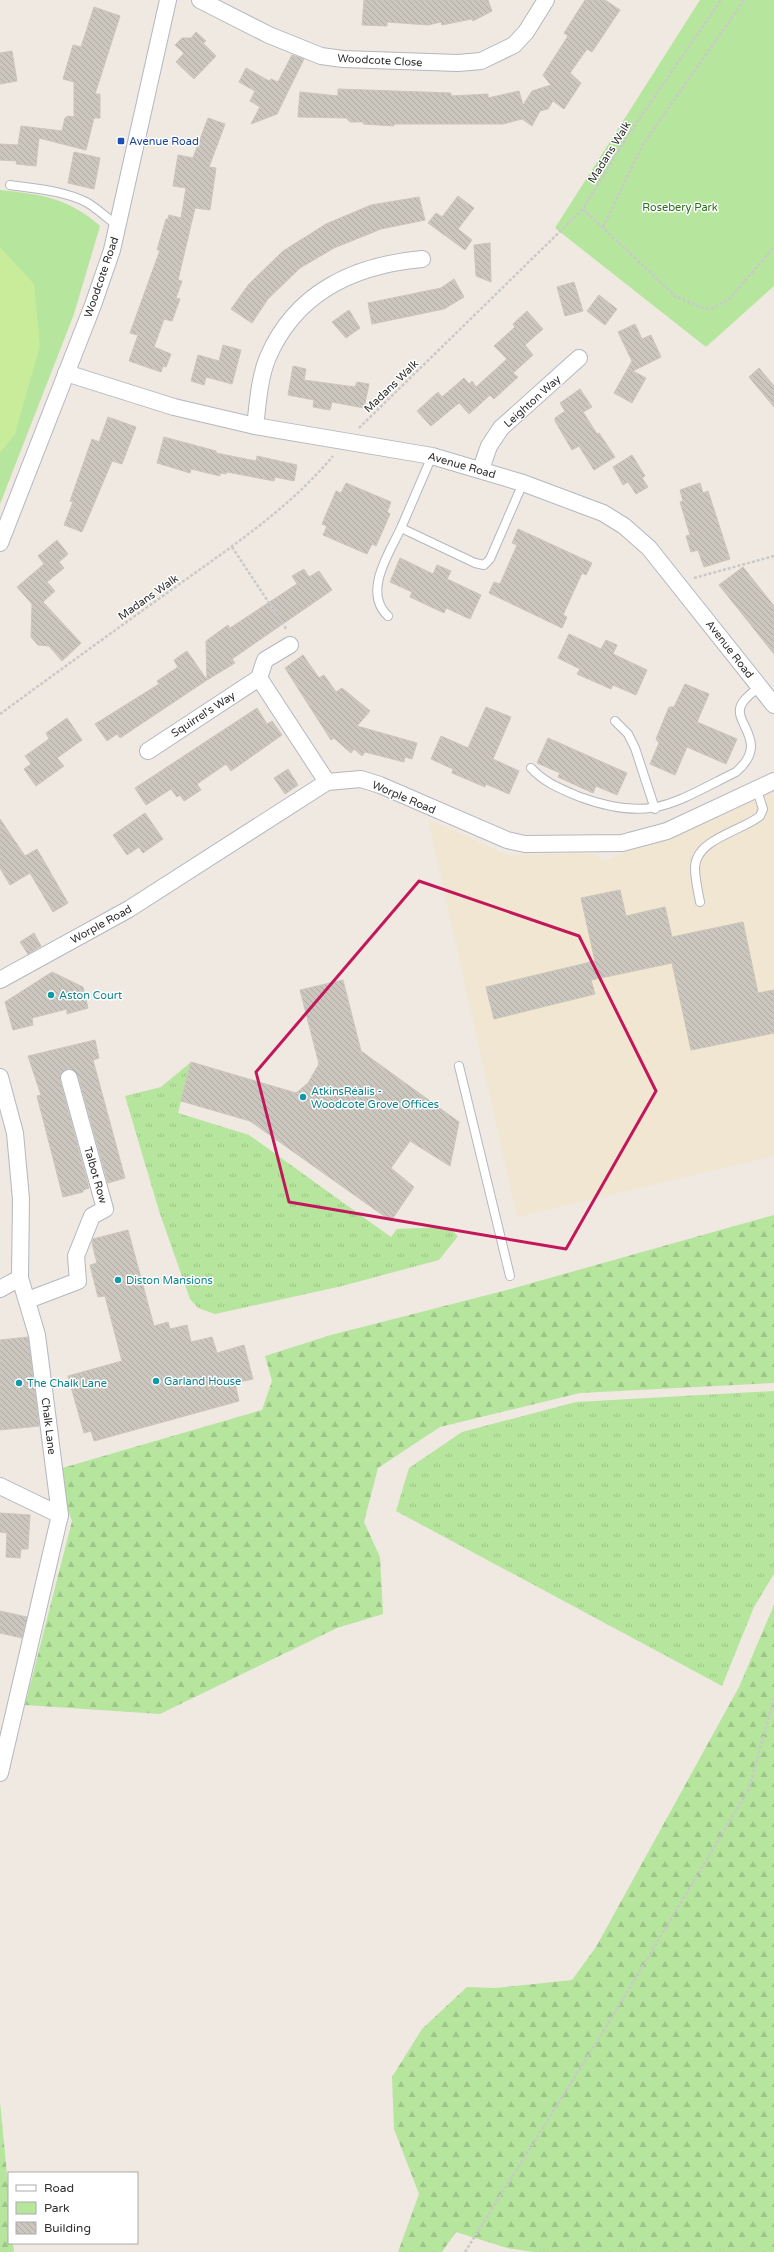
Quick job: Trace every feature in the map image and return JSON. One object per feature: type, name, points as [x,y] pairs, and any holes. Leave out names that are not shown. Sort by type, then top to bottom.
[{"type":"street","name":"Woodcote Road","points":[[0,541],[93,305],[112,250],[168,0]]},
{"type":"street","name":"Woodcote Close","points":[[200,0],[269,35],[321,56],[343,59],[458,63],[481,61],[514,45],[526,32],[546,0]]},
{"type":"street","points":[[255,426],[267,358],[281,332],[296,313],[316,295],[336,282],[392,262],[422,258]]},
{"type":"street","name":"Leighton Way","points":[[481,469],[489,446],[501,428],[579,358]]},
{"type":"street","name":"Avenue Road","points":[[66,372],[174,407],[255,426],[432,456],[481,469],[575,500],[603,513],[640,538],[678,583],[774,705]]},
{"type":"street","points":[[290,645],[266,660],[259,678],[327,782]]},
{"type":"street","name":"Squirrel's Way","points":[[148,751],[259,678]]},
{"type":"street","name":"Worple Road","points":[[0,980],[129,909],[327,782],[361,779],[380,785],[507,840],[525,844],[622,843],[668,831],[774,781]]},
{"type":"street","name":"Chalk Lane","points":[[0,1077],[15,1134],[21,1199],[20,1278],[28,1300],[37,1335],[60,1515],[0,1773]]},
{"type":"street","name":"Talbot Row","points":[[28,1300],[78,1281],[76,1256],[92,1216],[105,1209],[69,1078]]},
{"type":"street","points":[[0,1290],[20,1278]]},
{"type":"street","points":[[0,1486],[60,1515]]},
{"type":"lane","points":[[10,185],[58,192],[76,198],[87,203],[118,226]]},
{"type":"lane","points":[[388,616],[379,604],[377,586],[380,572],[432,456]]},
{"type":"lane","points":[[401,528],[475,563],[484,565],[490,559],[523,483]]},
{"type":"lane","points":[[530,768],[541,779],[557,788],[595,802],[628,810],[655,808],[677,801],[736,772],[744,765],[749,758],[751,738],[741,718],[740,710],[743,702],[760,687]]},
{"type":"lane","points":[[615,720],[628,734],[635,748],[655,808]]},
{"type":"lane","points":[[700,902],[695,868],[696,860],[702,850],[712,842],[760,816],[763,809],[757,790]]},
{"type":"lane","points":[[459,1066],[510,1276]]},
{"type":"path","name":"Madans Walk","points":[[0,714],[232,547],[291,499],[318,474],[346,441],[583,209],[628,135],[722,0]]},
{"type":"path","points":[[603,227],[642,146],[744,0]]},
{"type":"path","points":[[583,209],[676,296],[693,305],[711,309],[729,299],[774,247]]},
{"type":"path","points":[[232,547],[289,633],[290,645]]},
{"type":"path","points":[[678,583],[774,556]]},
{"type":"path","points":[[465,2252],[606,2027],[749,1788],[774,1698]]},
{"type":"highlighted area","points":[[419,881],[579,936],[656,1091],[566,1249],[289,1202],[256,1072]]},
{"type":"shaded area","points":[[774,791],[774,1156],[517,1217],[428,819],[507,855],[591,853],[605,861]]},
{"type":"green space","name":"Rosebery Park","points":[[700,0],[774,0],[774,286],[706,347],[555,228]]},
{"type":"green space","points":[[0,190],[28,193],[65,203],[77,209],[100,226],[74,314],[0,504]]},
{"type":"green space","points":[[0,247],[34,284],[40,346],[15,434],[0,453]]},
{"type":"green space","points":[[191,1062],[178,1113],[249,1135],[391,1237],[397,1229],[448,1227],[458,1236],[439,1260],[342,1286],[215,1314],[198,1308],[190,1299],[159,1211],[125,1096],[161,1087]]},
{"type":"green space","points":[[774,1215],[774,1383],[580,1393],[440,1427],[378,1468],[364,1522],[380,1557],[383,1614],[337,1628],[160,1714],[25,1705],[72,1521],[52,1471],[262,1410],[272,1381],[265,1356],[331,1335],[507,1290]]},
{"type":"green space","points":[[774,1391],[774,1574],[754,1607],[722,1686],[396,1511],[409,1468],[462,1432],[576,1402]]},
{"type":"green space","points":[[774,1605],[774,2252],[534,2252],[507,2248],[456,2232],[442,2252],[398,2252],[419,2194],[394,2129],[392,2077],[422,2029],[467,1987],[495,1988],[572,1980],[596,1947],[739,1687]]},
{"type":"green space","points":[[0,2101],[8,2185],[8,2244],[13,2244],[14,2252],[0,2252]]},
{"type":"building","points":[[364,0],[488,0],[492,11],[473,21],[472,19],[442,25],[441,22],[428,25],[387,22],[387,26],[362,25]]},
{"type":"building","points":[[585,0],[605,0],[620,10],[592,52],[587,49],[570,73],[581,83],[564,109],[553,101],[548,109],[540,111],[532,126],[522,119],[503,124],[394,124],[394,126],[363,124],[364,122],[350,122],[346,118],[298,117],[300,92],[338,96],[338,89],[451,93],[451,96],[488,94],[488,98],[519,91],[523,105],[532,91],[551,85],[543,75],[568,36],[564,33]]},
{"type":"building","points":[[94,7],[120,16],[95,94],[100,94],[100,118],[94,118],[86,150],[39,138],[36,166],[16,164],[17,161],[0,160],[0,144],[18,145],[21,126],[62,131],[65,118],[68,116],[74,117],[74,82],[63,79],[73,45],[81,47]]},
{"type":"building","points":[[196,32],[206,41],[203,43],[216,56],[194,79],[176,62],[184,53],[175,45],[182,38],[191,38]]},
{"type":"building","points":[[12,51],[17,81],[0,84],[0,53]]},
{"type":"building","points":[[292,55],[304,59],[277,114],[251,124],[260,107],[250,101],[255,91],[239,82],[246,68],[269,81],[271,79],[278,82]]},
{"type":"building","points":[[208,118],[225,124],[209,167],[216,168],[210,210],[195,208],[178,280],[182,281],[176,298],[180,299],[172,321],[164,319],[154,347],[171,354],[166,367],[163,366],[161,372],[129,361],[138,335],[130,333],[160,250],[157,250],[166,219],[168,219],[169,215],[181,218],[186,188],[173,186],[178,155],[193,158]]},
{"type":"building","points":[[74,152],[100,158],[94,189],[68,183]]},
{"type":"building","points":[[458,196],[474,208],[458,229],[472,240],[465,250],[428,223],[436,213],[442,217]]},
{"type":"building","points":[[419,197],[425,220],[381,229],[334,248],[300,268],[268,299],[252,323],[231,309],[249,284],[283,251],[326,224],[371,205]]},
{"type":"building","points":[[490,243],[491,282],[476,276],[474,245]]},
{"type":"building","points":[[454,279],[464,297],[444,309],[372,324],[368,303],[441,288]]},
{"type":"building","points":[[574,282],[583,311],[565,316],[557,287]]},
{"type":"building","points":[[599,295],[617,309],[605,325],[587,311]]},
{"type":"building","points":[[349,310],[360,328],[346,338],[332,322]]},
{"type":"building","points":[[527,311],[543,329],[525,345],[533,355],[513,373],[518,377],[494,399],[490,395],[469,414],[459,403],[431,426],[417,411],[438,392],[442,397],[464,378],[469,384],[472,381],[476,387],[507,359],[494,346],[515,327],[513,324]]},
{"type":"building","points":[[635,324],[642,339],[651,335],[661,357],[633,371],[646,378],[632,403],[614,393],[632,361],[618,332]]},
{"type":"building","points":[[223,345],[241,350],[232,384],[206,377],[204,385],[191,381],[198,355],[219,361]]},
{"type":"building","points":[[293,366],[306,369],[304,380],[355,387],[357,382],[369,384],[364,408],[332,402],[330,410],[313,407],[314,400],[288,395]]},
{"type":"building","points":[[759,368],[774,386],[774,407],[749,377]]},
{"type":"building","points":[[580,389],[592,407],[583,412],[597,434],[599,433],[615,457],[594,470],[579,446],[572,450],[555,421],[555,418],[565,411],[560,403]]},
{"type":"building","points":[[108,417],[136,427],[122,464],[112,461],[82,532],[64,525],[73,502],[70,501],[92,439],[99,442]]},
{"type":"building","points":[[164,437],[216,451],[216,453],[256,461],[257,456],[297,465],[294,481],[275,477],[274,481],[227,472],[226,474],[220,473],[220,476],[191,469],[190,473],[157,463]]},
{"type":"building","points":[[632,455],[645,476],[642,478],[648,487],[636,494],[628,482],[623,485],[613,467]]},
{"type":"building","points":[[346,483],[391,502],[387,512],[390,514],[376,546],[372,544],[367,554],[323,535],[327,526],[322,524],[336,491],[341,493]]},
{"type":"building","points":[[700,483],[703,493],[708,491],[730,559],[704,567],[698,550],[691,552],[686,536],[690,535],[680,502],[683,501],[680,490]]},
{"type":"building","points":[[518,529],[592,563],[586,575],[582,573],[563,615],[567,617],[562,628],[489,593],[494,582],[500,584],[517,545],[512,543]]},
{"type":"building","points":[[57,540],[68,554],[59,562],[64,568],[47,582],[55,591],[43,602],[81,643],[62,661],[49,646],[38,645],[31,637],[32,604],[17,587],[44,564],[38,556]]},
{"type":"building","points":[[400,558],[433,574],[437,565],[451,571],[447,579],[481,595],[470,619],[446,608],[444,613],[410,597],[412,592],[390,582]]},
{"type":"building","points":[[743,567],[774,606],[774,654],[719,585]]},
{"type":"building","points":[[304,569],[309,577],[319,571],[332,590],[232,659],[235,663],[207,680],[206,641],[228,625],[230,628],[297,584],[292,576]]},
{"type":"building","points":[[569,634],[601,649],[606,640],[617,645],[613,654],[647,670],[636,695],[613,685],[611,689],[577,674],[580,669],[558,658]]},
{"type":"building","points":[[187,651],[207,680],[120,738],[117,734],[107,741],[95,724],[159,684],[157,681],[178,667],[174,660]]},
{"type":"building","points":[[303,655],[319,678],[324,675],[336,692],[342,688],[370,711],[357,726],[417,743],[412,759],[405,757],[404,762],[365,752],[362,756],[354,749],[351,753],[334,738],[331,740],[285,668]]},
{"type":"building","points":[[685,684],[709,694],[697,722],[737,739],[726,764],[687,747],[675,775],[650,764],[659,743],[656,739],[669,707],[674,707]]},
{"type":"building","points":[[486,707],[511,717],[493,759],[519,771],[509,794],[486,784],[485,787],[452,773],[453,769],[431,759],[441,736],[468,748]]},
{"type":"building","points":[[257,708],[267,724],[272,721],[282,735],[231,771],[226,764],[197,784],[201,790],[184,801],[180,795],[177,797],[171,789],[146,805],[135,788]]},
{"type":"building","points":[[67,718],[82,740],[57,758],[64,766],[36,786],[24,769],[31,764],[25,756],[49,739],[46,733]]},
{"type":"building","points":[[548,738],[627,773],[617,795],[596,786],[593,793],[558,777],[560,773],[537,763]]},
{"type":"building","points":[[288,769],[298,785],[285,794],[274,778]]},
{"type":"building","points":[[145,813],[163,839],[143,853],[139,847],[127,855],[113,835]]},
{"type":"building","points":[[0,819],[25,856],[37,849],[68,903],[53,912],[30,873],[10,885],[0,868]]},
{"type":"building","points":[[620,890],[626,916],[665,907],[672,937],[743,922],[758,993],[774,990],[774,1033],[691,1050],[672,963],[591,980],[595,994],[494,1019],[486,987],[595,961],[581,898]]},
{"type":"building","points":[[34,933],[41,946],[28,954],[20,942]]},
{"type":"building","name":"Aston Court","points":[[52,972],[83,987],[88,1008],[67,1014],[67,1009],[32,1018],[33,1025],[13,1030],[5,1002]]},
{"type":"building","name":"AtkinsRéalis - Woodcote Grove Offices","points":[[343,980],[361,1051],[459,1122],[450,1166],[410,1141],[391,1168],[414,1187],[391,1221],[250,1121],[181,1101],[191,1062],[296,1093],[308,1083],[319,1064],[300,990]]},
{"type":"building","points":[[95,1040],[99,1058],[93,1060],[125,1178],[108,1183],[78,1075],[72,1069],[66,1069],[60,1075],[60,1081],[89,1188],[83,1190],[83,1192],[63,1197],[37,1096],[41,1095],[28,1056]]},
{"type":"building","name":"Garland House","points":[[128,1230],[154,1326],[168,1322],[170,1329],[187,1325],[191,1342],[212,1337],[217,1353],[244,1345],[253,1379],[235,1383],[239,1401],[94,1441],[91,1431],[84,1433],[68,1376],[122,1361],[105,1296],[98,1297],[90,1265],[97,1263],[92,1243],[93,1239]]},
{"type":"building","name":"The Chalk Lane","points":[[28,1337],[39,1426],[0,1430],[0,1340]]},
{"type":"building","points":[[0,1513],[30,1515],[28,1549],[21,1549],[20,1558],[6,1557],[7,1533],[0,1532]]},
{"type":"building","points":[[0,1611],[27,1617],[22,1638],[0,1633]]},
{"type":"place","name":"Avenue Road","points":[[121,141]]},
{"type":"place","name":"Aston Court","points":[[51,995]]},
{"type":"place","name":"AtkinsRéalis - Woodcote Grove Offices","points":[[303,1097]]},
{"type":"place","name":"Diston Mansions","points":[[118,1280]]},
{"type":"place","name":"Garland House","points":[[156,1381]]},
{"type":"place","name":"The Chalk Lane","points":[[19,1383]]}]
